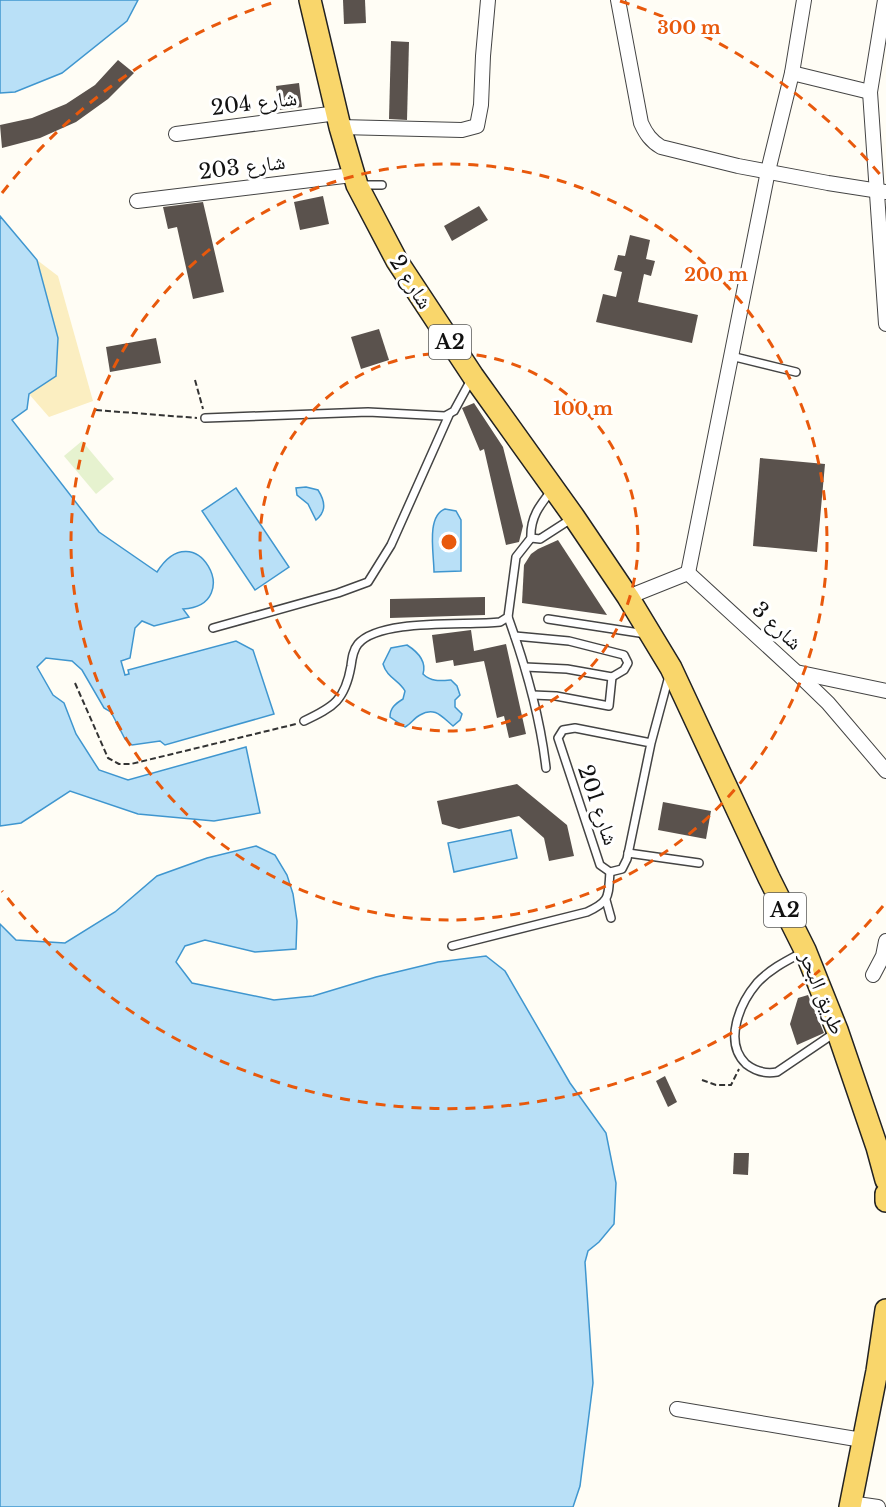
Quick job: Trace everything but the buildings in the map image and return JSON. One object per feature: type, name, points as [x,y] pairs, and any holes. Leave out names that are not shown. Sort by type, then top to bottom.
[{"type":"main road","name":"شارع 2","points":[[310,0],[338,120],[355,180],[397,261],[473,376],[574,517],[661,651]]},
{"type":"main road","name":"طريق البحر","points":[[661,651],[805,950],[837,1030],[886,1180]]},
{"type":"main road","points":[[886,1194],[886,1201]]},
{"type":"main road","points":[[850,1505],[877,1371],[886,1310]]},
{"type":"street","name":"شارع 204","points":[[176,134],[338,120],[462,130],[477,126],[480,114],[488,0]]},
{"type":"street","points":[[618,0],[641,123],[653,142],[661,147],[768,171],[881,191]]},
{"type":"street","points":[[628,597],[688,573],[768,171],[792,73],[804,0]]},
{"type":"street","points":[[885,0],[870,92],[881,191],[886,324]]},
{"type":"street","points":[[792,73],[870,92]]},
{"type":"street","name":"شارع 203","points":[[137,201],[355,180]]},
{"type":"street","name":"شارع 3","points":[[688,573],[796,672],[886,691]]},
{"type":"street","points":[[796,672],[835,711],[886,771]]},
{"type":"street","points":[[873,975],[884,956],[886,940]]},
{"type":"street","points":[[677,1409],[862,1440]]},
{"type":"street","points":[[850,1505],[878,1507]]},
{"type":"lane","points":[[355,180],[382,185]]},
{"type":"lane","points":[[731,356],[796,372]]},
{"type":"lane","points":[[213,628],[369,582],[391,545],[448,415],[454,411],[473,376]]},
{"type":"lane","points":[[205,418],[368,412],[448,415]]},
{"type":"lane","points":[[546,768],[533,695],[508,617],[516,557],[531,538],[530,526],[534,514],[554,488]]},
{"type":"lane","points":[[531,538],[540,538],[574,517]]},
{"type":"lane","points":[[304,722],[330,708],[342,696],[348,682],[356,647],[374,633],[404,627],[500,622],[508,617]]},
{"type":"lane","points":[[548,619],[661,651]]},
{"type":"lane","points":[[515,636],[569,641],[624,655],[628,663],[624,670],[612,677],[567,669],[525,667]]},
{"type":"lane","name":"شارع 201","points":[[651,743],[574,728],[563,730],[558,738],[600,865],[610,872],[622,869],[628,853],[651,743],[661,651]]},
{"type":"lane","points":[[533,695],[556,696],[609,706],[612,677]]},
{"type":"lane","points":[[628,853],[699,862]]},
{"type":"lane","points":[[610,872],[606,900],[611,918]]},
{"type":"lane","points":[[452,946],[587,912],[603,905],[606,900]]},
{"type":"lane","points":[[805,950],[774,968],[757,983],[739,1014],[735,1035],[737,1049],[743,1060],[758,1071],[777,1072],[837,1030]]},
{"type":"path","points":[[96,410],[205,418],[195,380]]},
{"type":"path","points":[[75,683],[108,758],[119,764],[131,764],[304,722]]},
{"type":"path","points":[[702,1080],[716,1085],[731,1085],[743,1060]]},
{"type":"sand","points":[[37,260],[58,276],[93,401],[49,417],[29,394],[56,376],[58,338]]},
{"type":"green space","points":[[82,441],[114,479],[96,494],[64,456]]},
{"type":"water","points":[[0,0],[138,0],[127,21],[62,73],[15,92],[0,93]]},
{"type":"water","points":[[0,216],[37,260],[58,338],[56,376],[29,394],[27,409],[12,420],[99,532],[157,572],[172,556],[186,551],[199,556],[208,566],[213,579],[211,593],[202,604],[183,609],[189,617],[154,626],[142,621],[135,628],[130,658],[121,661],[125,675],[129,674],[128,670],[236,641],[253,650],[274,714],[165,745],[160,741],[132,745],[125,739],[111,712],[104,708],[82,670],[72,661],[46,658],[37,667],[53,695],[64,703],[76,734],[99,770],[128,780],[246,747],[260,813],[214,821],[138,814],[70,791],[21,823],[0,826]]},
{"type":"water","points":[[306,487],[318,490],[322,498],[324,506],[320,517],[316,520],[308,504],[297,495],[296,488]]},
{"type":"water","points":[[236,488],[289,567],[255,590],[202,511]]},
{"type":"water","points":[[445,509],[456,511],[461,520],[461,571],[434,572],[433,527],[439,513]]},
{"type":"water","points":[[407,645],[421,657],[424,665],[423,674],[426,677],[451,680],[457,686],[460,695],[455,700],[455,707],[462,714],[460,720],[453,726],[434,712],[420,715],[405,727],[390,717],[392,709],[403,699],[405,691],[387,673],[383,664],[391,648]]},
{"type":"water","points":[[511,830],[517,858],[454,872],[448,843]]},
{"type":"water","points":[[256,846],[275,855],[287,875],[293,894],[297,921],[296,949],[255,952],[205,940],[185,946],[176,962],[192,983],[274,1000],[313,996],[438,962],[486,956],[505,971],[570,1083],[606,1133],[616,1183],[614,1224],[588,1251],[585,1262],[593,1383],[580,1486],[573,1507],[0,1507],[0,924],[16,940],[65,943],[115,912],[157,876],[207,858]]}]
